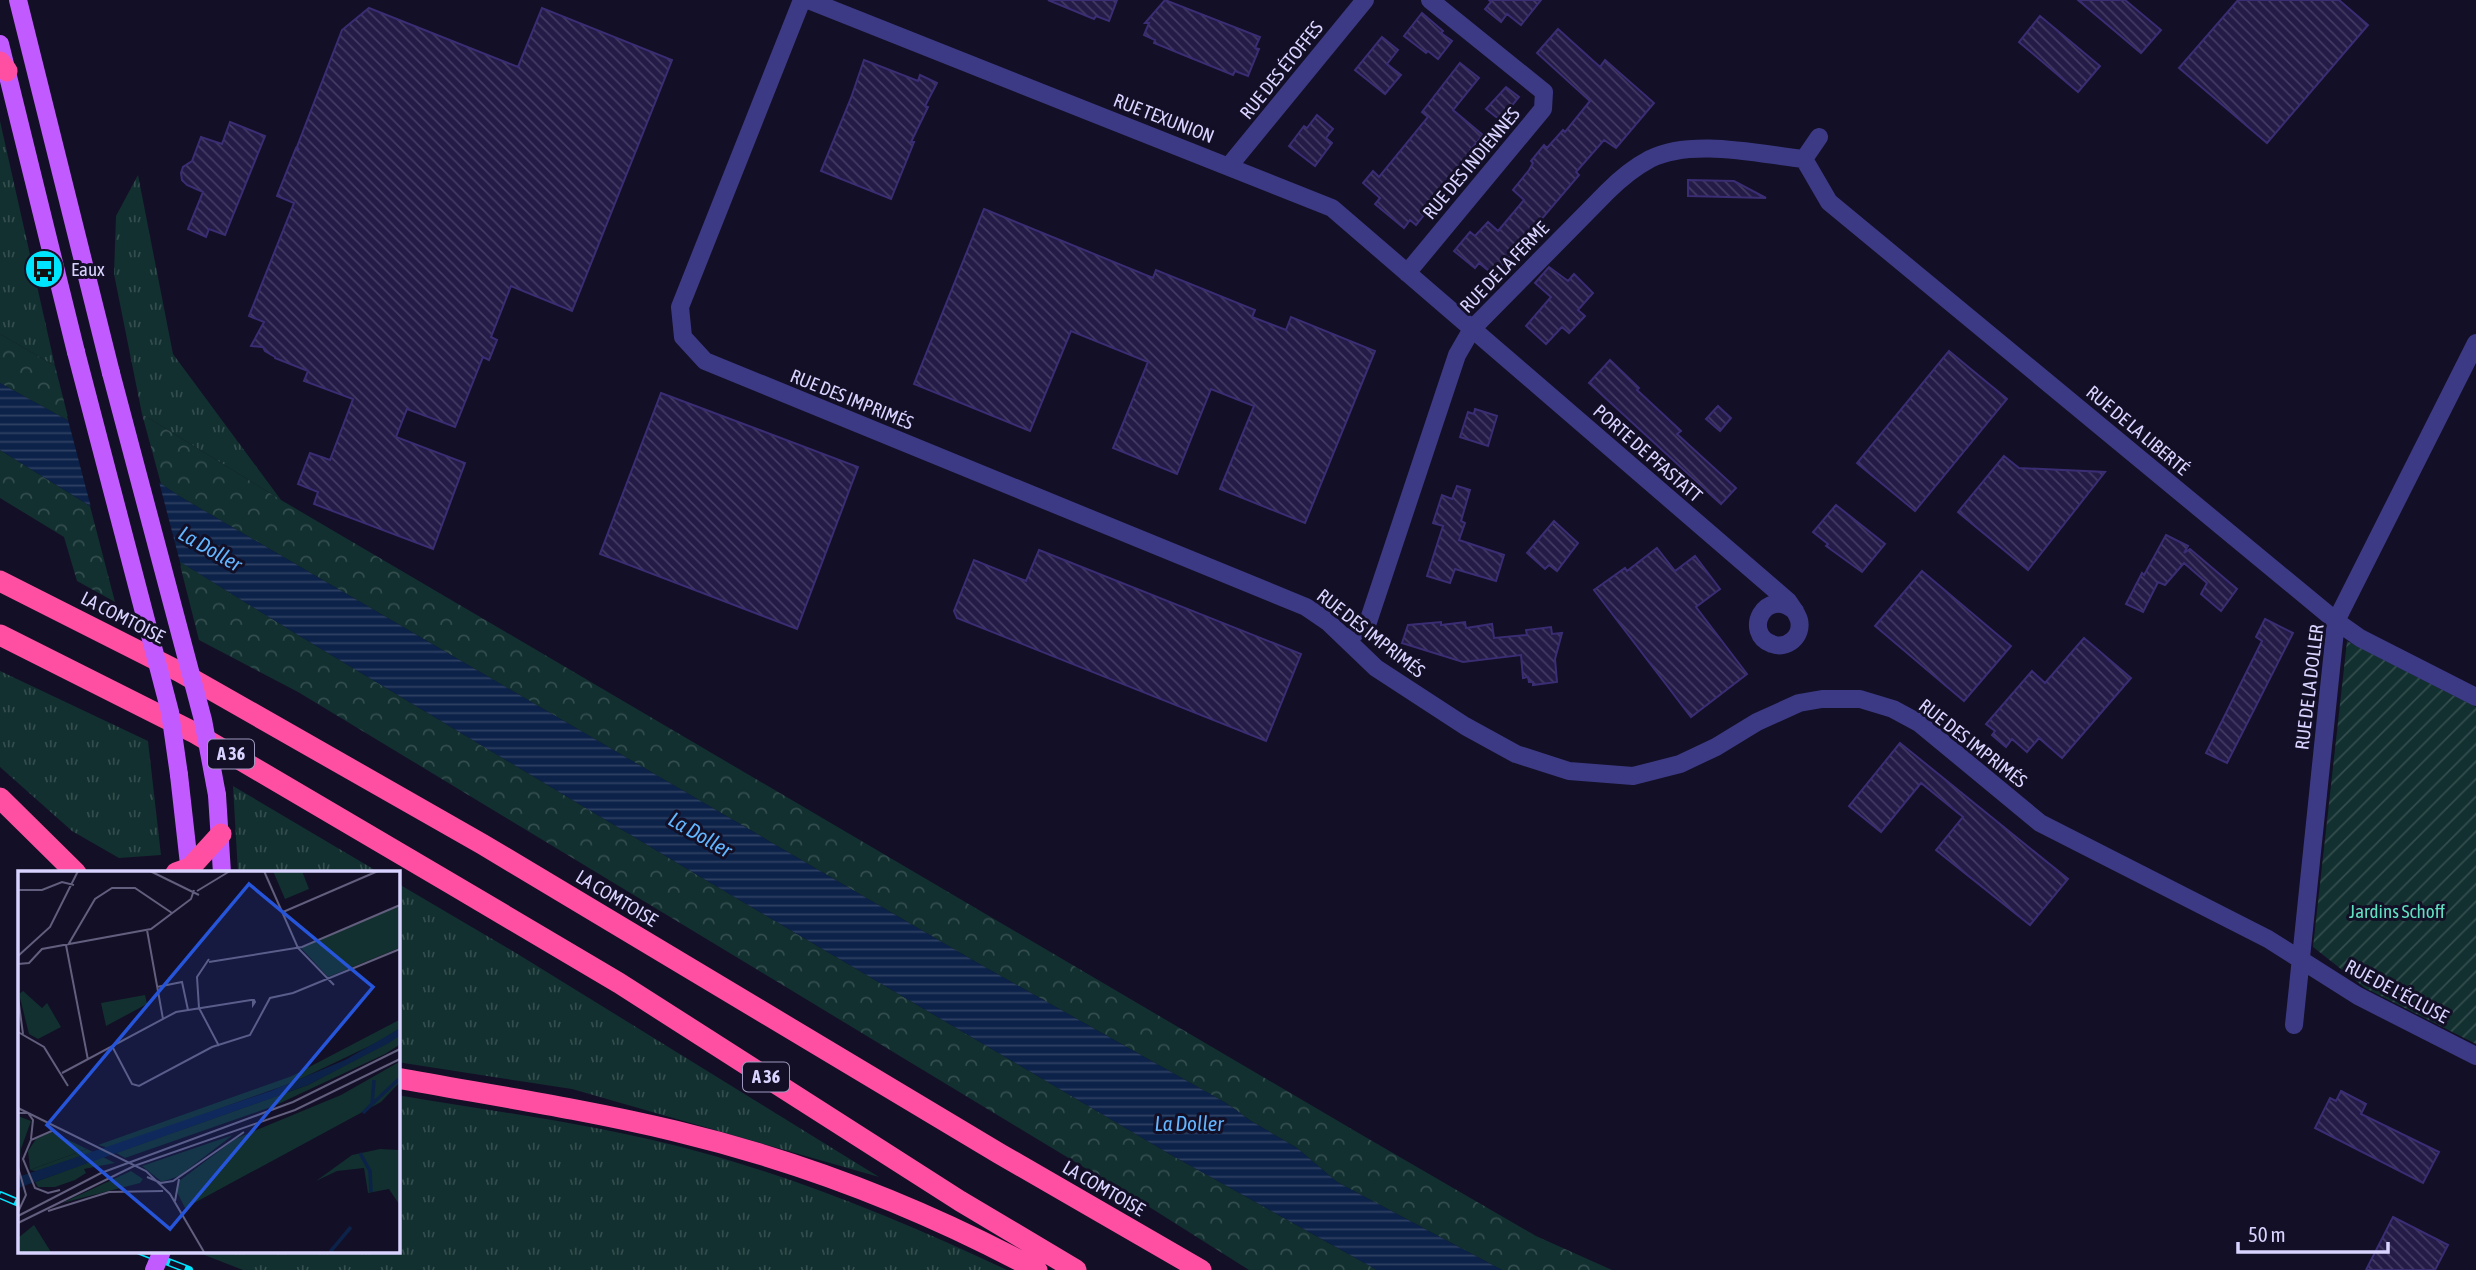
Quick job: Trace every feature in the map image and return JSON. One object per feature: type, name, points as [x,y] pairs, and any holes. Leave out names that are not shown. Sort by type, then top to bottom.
[{"type":"highway","name":"LA COMTOISE","points":[[0,581],[180,671],[470,837],[1000,1154],[1202,1270]]},
{"type":"highway","name":"A 36","points":[[0,635],[193,732],[455,886],[619,983],[960,1201],[1076,1270]]},
{"type":"highway","points":[[0,797],[78,871]]},
{"type":"highway","points":[[187,871],[221,834]]},
{"type":"highway","points":[[399,1078],[662,1128],[772,1158],[875,1195],[1037,1270]]},
{"type":"main road","points":[[18,0],[111,373],[203,720],[217,795],[222,871]]},
{"type":"main road","points":[[0,44],[76,352],[170,712],[180,775],[187,871]]},
{"type":"main road","points":[[154,1270],[162,1252]]},
{"type":"street","name":"RUE DES IMPRIMÉS","points":[[802,0],[680,307],[683,337],[705,361],[1306,607],[1328,622],[1376,668],[1465,726],[1516,754],[1569,771],[1633,776],[1680,764],[1716,747],[1757,722],[1799,703],[1822,699],[1860,699],[1893,709],[1919,723],[2040,823],[2268,939],[2300,960]]},
{"type":"street","name":"RUE TEXUNION","points":[[808,0],[1332,208],[1472,329]]},
{"type":"street","name":"RUE DES ÉTOFFES","points":[[1229,166],[1365,0]]},
{"type":"street","name":"RUE DES INDIENNES","points":[[1407,274],[1544,109],[1544,92],[1430,0]]},
{"type":"street","points":[[1804,159],[1819,137]]},
{"type":"street","name":"RUE DE LA FERME","points":[[1347,640],[1368,622],[1457,355],[1472,329],[1629,171],[1651,159],[1674,150],[1694,148],[1804,159]]},
{"type":"street","name":"RUE DE LA LIBERTÉ","points":[[1804,159],[1829,202],[2336,621],[2360,638],[2476,697]]},
{"type":"street","name":"PORTE DE PFASTATT","points":[[1472,329],[1788,601],[1795,611]]},
{"type":"street","name":"RUE DE LA DOLLER","points":[[2294,1025],[2336,621],[2475,347]]},
{"type":"street","name":"RUE DE L'ÉCLUSE","points":[[2300,960],[2358,996],[2476,1056]]},
{"type":"green space","points":[[0,121],[55,366],[0,334]]},
{"type":"green space","points":[[138,175],[173,354],[281,500],[142,414],[114,274],[116,216]]},
{"type":"green space","points":[[0,334],[55,366],[69,421],[0,383]]},
{"type":"green space","points":[[142,414],[281,500],[1367,1138],[1536,1236],[1612,1270],[1502,1270],[1337,1182],[1297,1148],[1226,1103],[976,962],[179,496],[161,484]]},
{"type":"green space","points":[[0,450],[90,506],[115,602],[77,581],[64,537],[0,498]]},
{"type":"green space","points":[[179,561],[699,876],[1166,1152],[1377,1270],[1249,1270],[1143,1203],[298,692],[199,640]]},
{"type":"green space","name":"Jardins Schoff","points":[[2347,641],[2476,707],[2476,1044],[2365,988],[2313,947]]},
{"type":"green space","points":[[0,671],[148,741],[161,855],[119,858],[72,831],[0,767]]},
{"type":"green space","points":[[233,786],[377,871],[238,871]]},
{"type":"green space","points":[[399,884],[516,953],[879,1177],[572,1089],[399,1062]]},
{"type":"green space","points":[[399,1095],[663,1142],[740,1163],[856,1204],[1007,1270],[243,1270],[202,1254],[399,1252]]},
{"type":"water","name":"La Doller","points":[[0,383],[69,421],[179,496],[976,962],[1226,1103],[1297,1148],[1337,1182],[1502,1270],[1377,1270],[1166,1152],[298,635],[0,450]]},
{"type":"pier","points":[[67,416],[158,478],[181,566],[92,511]]},
{"type":"building","points":[[1048,0],[1117,0],[1109,21],[1096,16],[1094,19]]},
{"type":"building","points":[[1165,0],[1260,37],[1255,48],[1259,49],[1248,76],[1235,71],[1233,75],[1154,43],[1155,40],[1144,35],[1149,23],[1145,23]]},
{"type":"building","points":[[1489,0],[1541,0],[1521,25],[1507,14],[1501,22],[1485,9],[1491,2]]},
{"type":"building","points":[[2078,0],[2125,0],[2161,30],[2141,53]]},
{"type":"building","points":[[2238,0],[2339,0],[2368,25],[2267,143],[2179,68]]},
{"type":"building","points":[[369,8],[518,67],[542,8],[672,60],[572,311],[511,286],[491,337],[497,340],[489,360],[483,357],[455,427],[407,409],[396,437],[465,463],[433,549],[314,504],[318,492],[298,484],[310,453],[330,460],[353,399],[304,381],[308,371],[275,358],[263,347],[251,346],[264,322],[249,316],[294,203],[277,196],[296,148],[299,150],[297,147],[342,30]]},
{"type":"building","points":[[1422,13],[1452,41],[1438,59],[1404,36]]},
{"type":"building","points":[[2040,16],[2100,66],[2078,92],[2019,42]]},
{"type":"building","points":[[1558,29],[1600,67],[1605,60],[1654,103],[1616,148],[1604,140],[1576,172],[1579,175],[1494,275],[1479,263],[1475,268],[1454,251],[1470,232],[1475,236],[1488,222],[1498,231],[1524,200],[1513,190],[1529,170],[1533,163],[1531,161],[1544,145],[1547,148],[1563,130],[1565,132],[1590,101],[1537,53]]},
{"type":"building","points":[[1382,37],[1398,50],[1387,64],[1401,75],[1385,94],[1355,70]]},
{"type":"building","points":[[864,60],[918,81],[920,75],[937,83],[925,106],[928,107],[911,142],[914,142],[891,199],[821,171]]},
{"type":"building","points":[[1460,63],[1479,78],[1453,110],[1483,135],[1470,150],[1477,155],[1465,170],[1462,167],[1416,225],[1410,220],[1404,228],[1375,204],[1380,198],[1363,183],[1373,171],[1379,177],[1428,117],[1422,112]]},
{"type":"building","points":[[1506,87],[1519,97],[1500,120],[1486,109]]},
{"type":"building","points":[[1317,115],[1333,129],[1326,138],[1332,143],[1315,166],[1289,146],[1304,126],[1307,128]]},
{"type":"building","points":[[230,122],[265,136],[225,235],[209,229],[206,237],[188,229],[203,192],[187,185],[182,180],[181,173],[183,167],[192,161],[201,137],[222,144]]},
{"type":"building","points":[[1688,180],[1734,181],[1766,198],[1688,196]]},
{"type":"building","points":[[984,209],[1153,278],[1156,270],[1255,310],[1252,317],[1286,330],[1291,317],[1375,351],[1305,523],[1220,489],[1254,406],[1211,389],[1177,474],[1113,448],[1148,362],[1071,331],[1030,431],[914,384]]},
{"type":"building","points":[[1549,267],[1568,281],[1574,274],[1593,293],[1578,310],[1585,316],[1569,333],[1562,327],[1546,344],[1526,326],[1551,297],[1535,283]]},
{"type":"building","points":[[1949,351],[2007,399],[1915,511],[1857,463]]},
{"type":"building","points":[[1610,360],[1639,388],[1637,390],[1681,431],[1677,434],[1736,488],[1721,504],[1589,383]]},
{"type":"building","points":[[661,393],[858,467],[797,629],[600,554]]},
{"type":"building","points":[[1718,406],[1731,418],[1720,431],[1706,419]]},
{"type":"building","points":[[1475,409],[1497,416],[1488,446],[1460,437],[1468,412],[1474,414]]},
{"type":"building","points":[[2004,456],[2019,468],[2105,472],[2028,570],[1958,512]]},
{"type":"building","points":[[1457,486],[1470,490],[1461,521],[1465,523],[1459,540],[1504,555],[1496,581],[1455,569],[1450,583],[1427,576],[1443,526],[1433,523],[1442,495],[1452,499]]},
{"type":"building","points":[[1836,505],[1885,544],[1862,572],[1826,546],[1828,544],[1813,532]]},
{"type":"building","points":[[1554,521],[1578,543],[1557,571],[1549,565],[1545,569],[1527,553]]},
{"type":"building","points":[[2166,535],[2188,546],[2184,553],[2190,549],[2237,589],[2221,611],[2201,594],[2207,583],[2184,563],[2165,585],[2158,582],[2143,612],[2126,604]]},
{"type":"building","points":[[1657,548],[1675,571],[1695,556],[1720,589],[1696,607],[1747,674],[1691,717],[1594,590],[1625,568],[1627,571]]},
{"type":"building","points":[[1039,550],[1301,654],[1266,741],[957,618],[954,611],[974,560],[1026,581]]},
{"type":"building","points":[[1922,571],[2011,646],[1964,701],[1875,626]]},
{"type":"building","points":[[2265,619],[2293,633],[2227,763],[2206,753],[2262,641],[2256,637]]},
{"type":"building","points":[[1441,622],[1441,625],[1465,622],[1466,628],[1492,624],[1494,638],[1527,635],[1526,630],[1551,627],[1552,634],[1562,633],[1555,659],[1557,682],[1533,685],[1528,677],[1523,678],[1521,655],[1463,662],[1402,643],[1408,625]]},
{"type":"building","points":[[2084,638],[2131,678],[2062,758],[2039,738],[2027,752],[2012,739],[2006,747],[1992,735],[1995,731],[1986,724],[2032,671],[2045,683]]},
{"type":"building","points":[[1900,743],[2068,879],[2030,925],[1936,850],[1963,817],[1921,783],[1881,832],[1849,806]]},
{"type":"building","points":[[2341,1091],[2366,1104],[2361,1114],[2439,1152],[2423,1183],[2315,1128],[2330,1098],[2336,1101]]},
{"type":"building","points":[[2393,1217],[2448,1245],[2435,1270],[2366,1270]]},
{"type":"railway","points":[[0,1195],[18,1203]]},
{"type":"railway","points":[[143,1252],[189,1270]]},
{"type":"place","name":"Eaux","points":[[44,269]]}]
